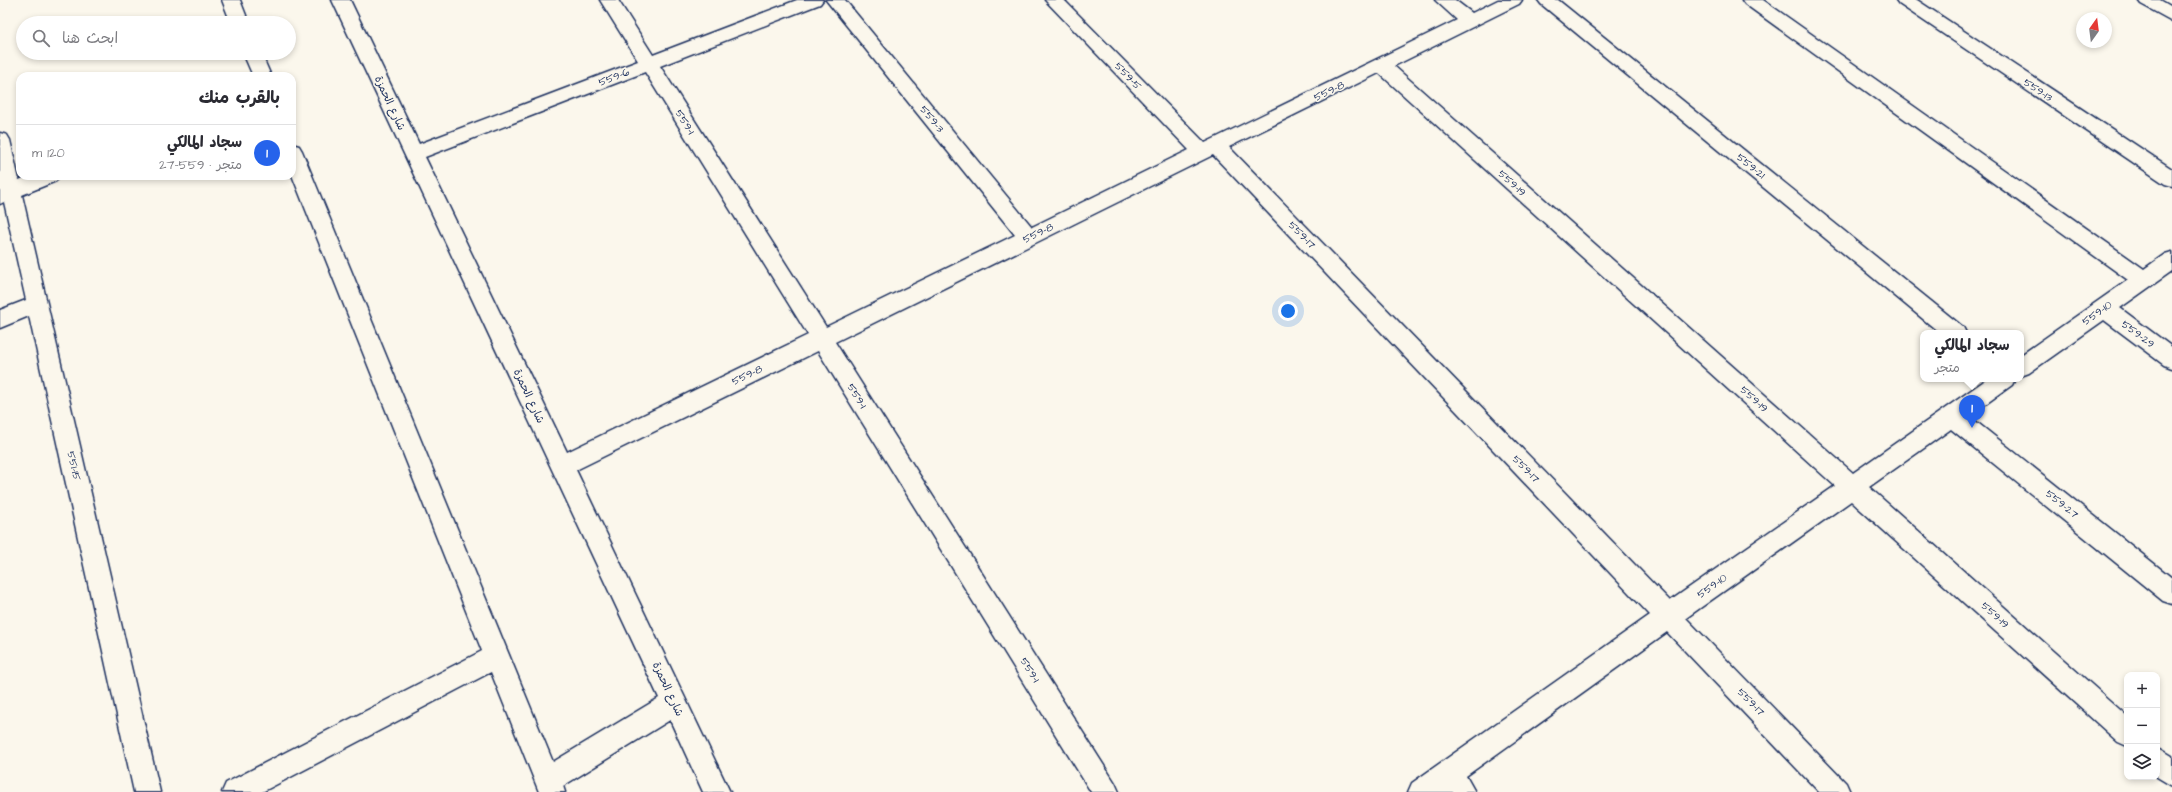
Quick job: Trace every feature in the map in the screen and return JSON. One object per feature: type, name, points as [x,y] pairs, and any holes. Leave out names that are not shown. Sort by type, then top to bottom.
[{"type":"street","points":[[230,0],[237,16]]},
{"type":"street","name":"شارع الحمزة","points":[[341,0],[717,792]]},
{"type":"street","name":"559-1","points":[[609,0],[1106,792]]},
{"type":"street","name":"559-6","points":[[414,154],[814,0]]},
{"type":"street","name":"559-3","points":[[835,0],[1029,237]]},
{"type":"street","name":"559-5","points":[[1054,0],[1209,149]]},
{"type":"street","points":[[1444,0],[1470,21]]},
{"type":"street","name":"559-8","points":[[562,466],[1513,0]]},
{"type":"street","name":"559-21","points":[[1547,0],[1951,330]]},
{"type":"street","points":[[1751,0],[2144,280]]},
{"type":"street","name":"559-13","points":[[1905,0],[2172,179]]},
{"type":"street","points":[[2147,0],[2172,15]]},
{"type":"street","points":[[255,60],[260,72]]},
{"type":"street","name":"559-19","points":[[1380,65],[2124,730]]},
{"type":"street","name":"551-15","points":[[0,140],[6,194],[37,304],[148,792]]},
{"type":"street","name":"559-17","points":[[1209,149],[1668,617],[1837,792]]},
{"type":"street","points":[[296,161],[550,786],[675,703]]},
{"type":"street","points":[[6,194],[40,180]]},
{"type":"street","name":"559-10","points":[[2024,365],[2172,260]]},
{"type":"street","points":[[0,319],[37,304]]},
{"type":"street","name":"559-29","points":[[2104,308],[2172,359]]},
{"type":"street","name":"559-10","points":[[1421,792],[1455,783],[1668,617],[2000,382]]},
{"type":"street","name":"559-27","points":[[1952,416],[2172,593]]},
{"type":"street","points":[[235,792],[497,656]]},
{"type":"street","points":[[2160,763],[2172,773]]},
{"type":"place","name":"سجاد المالكي","points":[[1972,428]]}]
